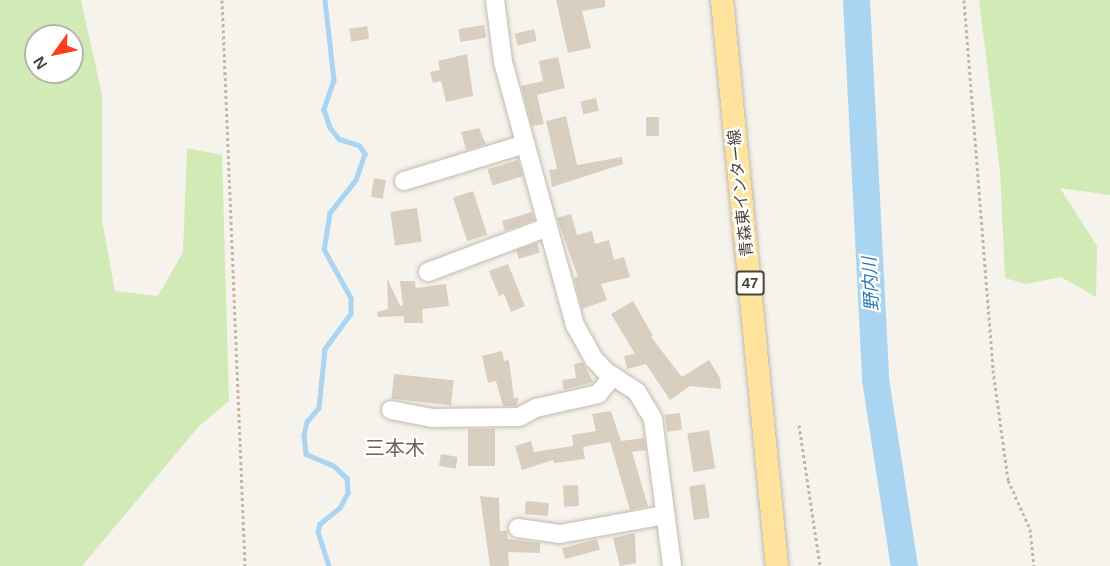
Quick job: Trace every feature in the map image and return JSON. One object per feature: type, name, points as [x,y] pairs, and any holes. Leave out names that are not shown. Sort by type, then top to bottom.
[{"type":"main road","name":"青森東インター線","points":[[722,0],[777,566]]},
{"type":"street","points":[[495,0],[503,62],[575,325],[594,359],[613,376],[637,392],[653,419],[672,566]]},
{"type":"street","points":[[404,181],[525,144]]},
{"type":"street","points":[[428,272],[548,227]]},
{"type":"street","points":[[391,410],[433,418],[519,417],[536,408],[598,394],[613,376]]},
{"type":"street","points":[[518,528],[560,534],[665,514]]},
{"type":"path","points":[[222,0],[245,566]]},
{"type":"path","points":[[964,0],[993,370],[1008,480],[1030,529],[1034,566]]},
{"type":"path","points":[[799,425],[820,566]]},
{"type":"green space","points":[[0,0],[81,0],[102,95],[102,220],[115,291],[158,296],[183,252],[187,148],[222,155],[229,401],[199,426],[82,566],[0,566]]},
{"type":"green space","points":[[979,0],[1110,0],[1110,195],[1060,188],[1097,246],[1096,297],[1061,277],[1026,284],[1005,278],[1000,170]]},
{"type":"building","points":[[556,0],[605,0],[605,7],[582,11],[591,48],[568,53]]},
{"type":"building","points":[[484,25],[486,38],[460,42],[458,29]]},
{"type":"building","points":[[367,26],[369,39],[351,42],[349,29]]},
{"type":"building","points":[[534,29],[537,41],[517,45],[515,34]]},
{"type":"building","points":[[467,54],[473,96],[446,102],[441,81],[433,83],[430,72],[440,70],[438,61]]},
{"type":"building","points":[[558,57],[565,88],[537,95],[544,124],[532,126],[521,86],[543,81],[539,61]]},
{"type":"building","points":[[596,98],[599,111],[583,114],[580,102]]},
{"type":"building","points":[[566,116],[577,165],[622,157],[623,164],[552,187],[549,170],[557,169],[546,121]]},
{"type":"building","points":[[646,117],[659,117],[659,136],[646,136]]},
{"type":"building","points":[[479,128],[486,144],[466,150],[461,132]]},
{"type":"building","points":[[518,160],[523,176],[492,186],[487,169]]},
{"type":"building","points":[[374,178],[386,180],[383,199],[371,197]]},
{"type":"building","points":[[473,191],[487,235],[467,241],[453,197]]},
{"type":"building","points":[[417,208],[422,242],[395,245],[390,212]]},
{"type":"building","points":[[532,212],[534,220],[505,231],[502,221]]},
{"type":"building","points":[[571,214],[577,235],[592,231],[595,244],[609,240],[614,260],[624,257],[630,277],[601,284],[607,300],[582,309],[574,278],[578,277],[557,218]]},
{"type":"building","points":[[537,243],[540,253],[519,259],[516,249]]},
{"type":"building","points":[[508,264],[525,306],[511,312],[504,294],[499,296],[489,271]]},
{"type":"building","points":[[387,278],[400,306],[403,305],[400,281],[415,281],[416,288],[446,284],[449,306],[422,309],[423,323],[404,323],[404,316],[378,317],[377,312],[388,309]]},
{"type":"building","points":[[633,301],[653,336],[651,337],[682,377],[709,360],[720,378],[721,389],[690,386],[670,400],[646,364],[627,369],[624,356],[635,354],[611,314]]},
{"type":"building","points":[[502,351],[504,361],[509,360],[514,398],[519,398],[516,406],[503,406],[496,381],[488,383],[482,356]]},
{"type":"building","points":[[583,362],[593,382],[564,390],[562,380],[576,378],[574,364]]},
{"type":"building","points":[[394,374],[454,380],[451,405],[391,399]]},
{"type":"building","points":[[611,411],[621,441],[644,438],[646,450],[632,452],[648,506],[630,510],[610,442],[583,447],[585,459],[554,463],[553,460],[522,470],[515,446],[531,441],[534,452],[573,446],[572,435],[596,431],[592,414]]},
{"type":"building","points":[[680,413],[682,430],[667,432],[665,415]]},
{"type":"building","points":[[468,429],[495,429],[495,466],[468,466]]},
{"type":"building","points":[[709,430],[715,469],[693,472],[687,433]]},
{"type":"building","points":[[441,454],[458,457],[456,469],[439,466]]},
{"type":"building","points":[[705,484],[710,518],[694,520],[689,486]]},
{"type":"building","points":[[578,485],[579,506],[564,507],[563,486]]},
{"type":"building","points":[[480,496],[499,498],[500,531],[507,531],[508,539],[540,543],[540,553],[508,552],[509,566],[490,566]]},
{"type":"building","points":[[526,501],[549,503],[548,516],[525,514]]},
{"type":"building","points":[[635,533],[636,563],[620,566],[613,538]]},
{"type":"building","points":[[597,539],[600,550],[565,559],[562,548]]},
{"type":"waterway","points":[[325,0],[334,80],[324,109],[330,127],[339,139],[359,145],[365,154],[356,180],[330,213],[324,249],[351,298],[351,314],[325,349],[319,408],[307,422],[304,435],[306,454],[334,466],[347,478],[348,493],[340,508],[320,524],[318,532],[329,566]]},
{"type":"waterway","name":"野内川","points":[[856,0],[875,379],[904,566]]},
{"type":"district","name":"三本木","points":[[395,448]]}]
